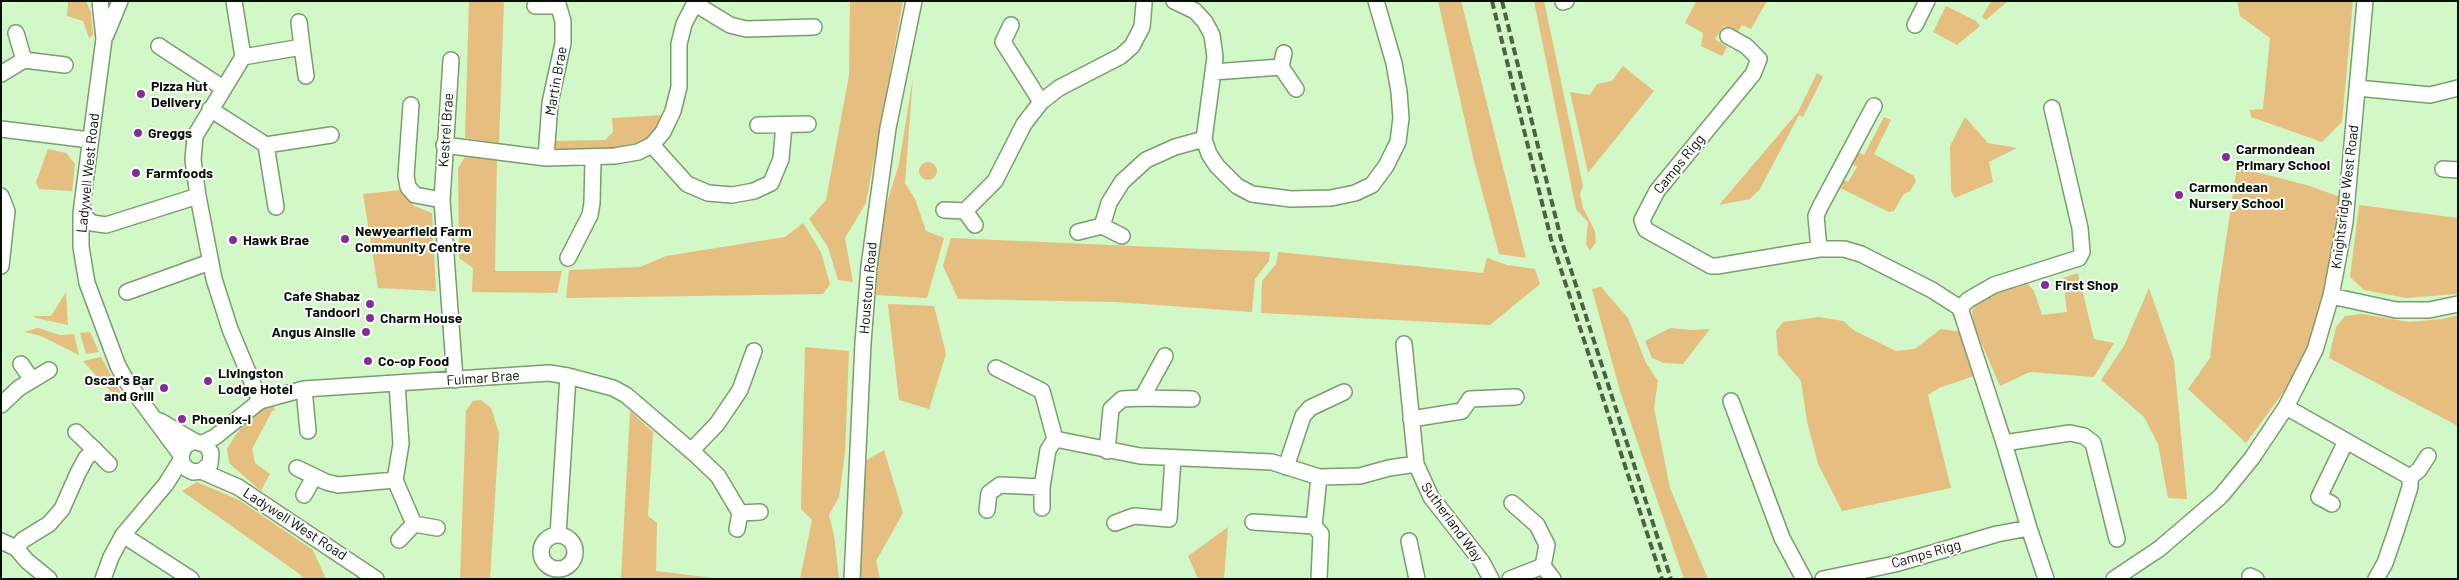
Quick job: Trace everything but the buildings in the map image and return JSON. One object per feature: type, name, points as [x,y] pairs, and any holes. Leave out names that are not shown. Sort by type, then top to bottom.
[{"type":"street","name":"Ladywell West Road","points":[[100,1],[104,39],[81,212],[81,247],[85,273],[99,320],[118,366],[149,413],[188,464],[238,487],[376,579]]},
{"type":"street","name":"Ladywell West Road","points":[[104,39],[120,1]]},
{"type":"street","points":[[234,1],[243,57],[195,136],[193,160],[210,262],[230,329],[260,400]]},
{"type":"street","name":"Houstoun Road","points":[[852,579],[863,343],[870,266],[888,128],[914,1]]},
{"type":"street","points":[[1174,1],[1194,11],[1205,22],[1212,35],[1215,57],[1204,139],[1209,154],[1217,166],[1237,186],[1252,194],[1278,199],[1331,198],[1372,185],[1386,166],[1398,142],[1401,118],[1394,63],[1376,1]]},
{"type":"street","points":[[1915,25],[1927,1]]},
{"type":"street","name":"Knightsridge West Road","points":[[2114,579],[2159,549],[2221,496],[2252,458],[2286,407],[2315,350],[2331,296],[2345,222],[2365,1]]},
{"type":"street","points":[[444,145],[546,158],[593,158],[638,152],[652,145],[663,132],[673,111],[679,88],[679,44],[684,24],[695,2],[730,25],[746,29],[794,34],[814,27]]},
{"type":"street","points":[[944,210],[965,211],[994,181],[1024,124],[1040,102],[1060,88],[1121,56],[1132,46],[1142,27],[1146,2]]},
{"type":"street","name":"Martin Brae","points":[[535,6],[557,4],[563,21],[563,43],[550,102],[546,158]]},
{"type":"street","points":[[299,22],[306,76]]},
{"type":"street","points":[[1011,25],[1003,42],[1040,102]]},
{"type":"street","points":[[16,33],[24,60]]},
{"type":"street","name":"Camps Rigg","points":[[1728,36],[1746,46],[1759,59],[1753,74],[1657,191],[1642,220],[1646,230],[1711,266],[1819,249],[1844,249],[1861,254],[1932,290],[1960,308]]},
{"type":"street","points":[[159,46],[223,88]]},
{"type":"street","points":[[243,57],[302,47]]},
{"type":"street","points":[[1,74],[24,60],[65,65]]},
{"type":"street","name":"Kestrel Brae","points":[[451,60],[444,145],[442,200],[455,380]]},
{"type":"street","points":[[1213,72],[1282,60],[1296,89]]},
{"type":"street","points":[[2357,88],[2430,94],[2458,88]]},
{"type":"street","points":[[411,106],[416,137],[406,176],[408,188],[415,195],[442,200]]},
{"type":"street","points":[[1819,249],[1816,216],[1874,106]]},
{"type":"street","points":[[2046,579],[2028,528],[2004,443],[1960,308],[1980,292],[1994,285],[2079,258],[2082,252],[2080,228],[2052,108]]},
{"type":"street","points":[[210,109],[266,145],[331,136]]},
{"type":"street","points":[[758,125],[808,124]]},
{"type":"street","points":[[652,145],[687,184],[708,193],[732,195],[754,191],[771,183],[781,159],[784,125]]},
{"type":"street","points":[[1,129],[90,140]]},
{"type":"street","points":[[1102,226],[1109,203],[1122,182],[1133,171],[1146,160],[1175,147],[1204,139]]},
{"type":"street","points":[[266,145],[276,206]]},
{"type":"street","points":[[568,258],[590,215],[593,158]]},
{"type":"street","points":[[1,196],[7,211],[1,266]]},
{"type":"street","points":[[81,212],[92,223],[106,225],[198,196]]},
{"type":"street","points":[[965,211],[975,225]]},
{"type":"street","points":[[1078,232],[1102,226],[1122,236]]},
{"type":"street","points":[[128,292],[210,262]]},
{"type":"street","points":[[2331,296],[2396,310],[2429,310],[2458,304]]},
{"type":"street","name":"Sutherland Way","points":[[1404,344],[1416,464],[1431,497],[1482,562],[1491,579]]},
{"type":"street","points":[[691,451],[717,424],[740,390],[754,351]]},
{"type":"street","points":[[1142,398],[1165,356]]},
{"type":"street","points":[[21,364],[32,380]]},
{"type":"street","points":[[996,368],[1042,391],[1055,439],[1048,450],[1042,487],[1042,508]]},
{"type":"street","points":[[1,405],[8,397],[49,370]]},
{"type":"street","name":"Fulmar Brae","points":[[205,449],[215,437],[260,400],[304,389],[549,374],[568,376],[613,388],[626,395],[718,476],[740,513]]},
{"type":"street","points":[[558,535],[568,376]]},
{"type":"street","points":[[397,383],[401,444],[395,480],[414,524]]},
{"type":"street","points":[[304,389],[308,431]]},
{"type":"street","points":[[1286,467],[1310,408],[1344,392]]},
{"type":"street","points":[[1411,419],[1464,416],[1470,398],[1516,397]]},
{"type":"street","points":[[1107,451],[1111,409],[1122,399],[1192,399]]},
{"type":"street","points":[[1731,401],[1782,538],[1804,579]]},
{"type":"street","points":[[2286,407],[2410,477]]},
{"type":"street","name":"Ladywell West Road","points":[[149,413],[205,449],[238,487]]},
{"type":"street","points":[[76,432],[109,464]]},
{"type":"street","points":[[2004,443],[2070,433],[2084,436],[2092,443],[2117,539]]},
{"type":"street","points":[[1055,439],[1107,451],[1140,456],[1256,460],[1319,477],[1360,476],[1389,468],[1416,464]]},
{"type":"street","points":[[2320,497],[2346,441]]},
{"type":"street","points":[[103,579],[111,557],[123,535],[166,484],[188,464],[210,464],[205,449],[185,446],[188,464]]},
{"type":"street","points":[[16,548],[23,540],[49,524],[62,509],[82,466],[95,450]]},
{"type":"street","points":[[2410,477],[2419,470],[2428,456]]},
{"type":"street","points":[[1115,522],[1134,516],[1169,519],[1173,458]]},
{"type":"street","points":[[297,468],[314,477],[338,485],[395,480]]},
{"type":"street","points":[[304,495],[314,477]]},
{"type":"street","points":[[1314,526],[1319,477]]},
{"type":"street","points":[[2376,579],[2385,563],[2397,528],[2410,487],[2410,477]]},
{"type":"street","points":[[987,510],[989,493],[1000,485],[1042,487]]},
{"type":"street","points":[[1512,503],[1537,525],[1547,545],[1543,566],[1553,579]]},
{"type":"street","points":[[737,529],[740,513],[760,512]]},
{"type":"street","points":[[1253,522],[1314,526],[1321,534],[1320,579]]},
{"type":"street","points":[[414,524],[437,528]]},
{"type":"street","points":[[398,540],[414,524]]},
{"type":"street","name":"Camps Rigg","points":[[1824,579],[1896,564],[1997,534],[2028,528]]},
{"type":"street","points":[[123,535],[191,579]]},
{"type":"street","points":[[1,541],[16,548],[42,577]]},
{"type":"street","points":[[1409,541],[1417,579]]},
{"type":"street","points":[[1510,579],[1543,566]]},
{"type":"shaded area","points":[[68,1],[86,1],[91,12],[93,35],[89,38],[83,21],[67,16]]},
{"type":"shaded area","points":[[469,1],[504,1],[499,143],[465,138]]},
{"type":"shaded area","points":[[850,1],[903,1],[866,203],[845,238],[853,282],[838,280],[828,247],[809,219],[826,200],[849,75]]},
{"type":"shaded area","points":[[1438,1],[1461,1],[1526,258],[1499,254],[1474,161]]},
{"type":"shaded area","points":[[1534,1],[1544,1],[1583,186],[1580,194],[1583,208],[1595,231],[1596,242],[1590,251],[1586,244],[1588,222],[1576,209]]},
{"type":"shaded area","points":[[1696,1],[1767,1],[1751,29],[1742,25],[1737,33],[1724,26],[1715,39],[1727,47],[1722,56],[1701,46],[1703,33],[1685,23]]},
{"type":"shaded area","points":[[1991,1],[2008,1],[1986,20],[1982,17]]},
{"type":"shaded area","points":[[2237,1],[2353,1],[2342,122],[2322,142],[2251,117],[2250,110],[2263,109],[2270,38],[2240,16]]},
{"type":"shaded area","points":[[1946,6],[1976,21],[1980,26],[1957,45],[1933,32]]},
{"type":"shaded area","points":[[1623,66],[1654,91],[1588,173],[1570,92],[1590,95],[1597,84],[1612,81]]},
{"type":"shaded area","points":[[1817,73],[1823,77],[1803,117],[1799,115],[1760,189],[1750,199],[1719,205],[1798,112]]},
{"type":"shaded area","points":[[913,77],[905,183],[915,199],[926,231],[944,238],[927,298],[876,295],[881,222],[899,164]]},
{"type":"shaded area","points":[[663,115],[653,135],[636,146],[561,152],[556,148],[555,141],[605,140],[613,132],[612,118]]},
{"type":"shaded area","points":[[1884,117],[1891,120],[1874,154],[1914,176],[1916,181],[1910,191],[1903,195],[1894,211],[1889,212],[1836,186],[1840,178],[1848,182],[1857,167],[1848,161],[1854,151],[1864,155]]},
{"type":"shaded area","points":[[1965,117],[1988,143],[2017,148],[1989,162],[1993,182],[1955,198],[1951,191],[1950,146]]},
{"type":"shaded area","points":[[48,149],[66,153],[75,164],[72,191],[39,189],[36,182]]},
{"type":"shaded area","points":[[465,157],[497,160],[495,271],[562,271],[557,293],[472,292],[473,268],[459,258],[458,168]]},
{"type":"shaded area","points":[[928,162],[934,165],[937,171],[934,177],[928,180],[922,177],[919,171],[922,165]]},
{"type":"shaded area","points":[[2237,167],[2310,186],[2340,197],[2331,273],[2312,337],[2288,386],[2246,443],[2188,389],[2210,358]]},
{"type":"shaded area","points":[[401,190],[414,206],[432,213],[436,291],[378,288],[363,194]]},
{"type":"shaded area","points":[[2359,205],[2458,218],[2458,294],[2406,298],[2364,290],[2350,277]]},
{"type":"shaded area","points":[[803,223],[821,252],[830,284],[823,294],[566,298],[569,270],[640,267],[666,256],[785,237]]},
{"type":"shaded area","points":[[951,238],[1270,252],[1269,261],[1255,279],[1252,312],[1116,302],[958,299],[943,266]]},
{"type":"shaded area","points":[[1278,252],[1483,273],[1487,258],[1507,265],[1535,269],[1540,284],[1490,325],[1261,313],[1262,281],[1276,264]]},
{"type":"shaded area","points":[[2078,273],[2094,339],[2114,343],[2094,377],[2030,372],[2000,386],[1974,326],[1972,311],[1977,302],[1997,290],[2024,280],[2034,291],[2042,315],[2067,312],[2063,278]]},
{"type":"shaded area","points":[[1601,287],[1628,318],[1646,363],[1658,381],[1654,408],[1670,488],[1708,579],[1684,579],[1620,391],[1592,289]]},
{"type":"shaded area","points":[[2149,288],[2174,360],[2187,499],[2168,498],[2158,444],[2144,417],[2101,380],[2124,346]]},
{"type":"shaded area","points":[[66,292],[68,325],[34,316],[51,316]]},
{"type":"shaded area","points":[[888,304],[934,306],[946,354],[929,409],[899,400]]},
{"type":"shaded area","points":[[2362,314],[2409,322],[2442,319],[2458,315],[2458,426],[2329,358],[2336,327],[2345,316]]},
{"type":"shaded area","points":[[1819,317],[1843,321],[1855,331],[1896,351],[1915,349],[1941,329],[1962,332],[1974,376],[1939,388],[1928,395],[1951,488],[1842,511],[1818,464],[1807,421],[1801,381],[1778,354],[1776,331],[1783,322]]},
{"type":"shaded area","points":[[38,328],[60,335],[74,334],[79,355],[41,336],[24,332]]},
{"type":"shaded area","points":[[1670,328],[1710,329],[1683,364],[1664,363],[1652,358],[1645,341]]},
{"type":"shaded area","points":[[90,332],[99,352],[86,354],[80,333]]},
{"type":"shaded area","points":[[805,347],[849,351],[845,453],[839,497],[829,515],[834,535],[839,579],[800,579],[812,520],[801,509]]},
{"type":"shaded area","points":[[101,357],[122,395],[110,391],[83,361]]},
{"type":"shaded area","points":[[481,400],[491,408],[499,433],[490,579],[460,579],[466,411],[473,401]]},
{"type":"shaded area","points":[[273,404],[275,410],[272,411],[252,449],[255,463],[270,474],[261,491],[229,463],[227,449],[237,433],[253,415]]},
{"type":"shaded area","points":[[630,411],[653,432],[648,516],[657,523],[656,571],[722,579],[621,579]]},
{"type":"shaded area","points":[[884,450],[903,513],[876,561],[880,579],[860,579],[865,461]]},
{"type":"shaded area","points":[[197,482],[239,500],[313,550],[326,579],[303,579],[301,575],[182,491]]},
{"type":"shaded area","points":[[1228,527],[1224,579],[1198,579],[1188,556]]},
{"type":"railway","points":[[1492,1],[1551,239],[1662,579]]},
{"type":"railway","points":[[1502,1],[1561,239],[1671,579]]},
{"type":"place","name":"Pizza Hut Delivery","points":[[141,94]]},
{"type":"place","name":"Greggs","points":[[138,133]]},
{"type":"place","name":"Carmondean Primary School","points":[[2226,157]]},
{"type":"place","name":"Farmfoods","points":[[136,173]]},
{"type":"place","name":"Carmondean Nursery School","points":[[2179,195]]},
{"type":"place","name":"Newyearfield Farm Community Centre","points":[[345,239]]},
{"type":"place","name":"Hawk Brae","points":[[233,240]]},
{"type":"place","name":"First Shop","points":[[2045,285]]},
{"type":"place","name":"Cafe Shabaz Tandoori","points":[[370,304]]},
{"type":"place","name":"Charm House","points":[[370,318]]},
{"type":"place","name":"Angus Ainslie","points":[[366,332]]},
{"type":"place","name":"Co-op Food","points":[[368,361]]},
{"type":"place","name":"Livingston Lodge Hotel","points":[[208,381]]},
{"type":"place","name":"Oscar's Bar and Grill","points":[[164,388]]},
{"type":"place","name":"Phoenix-I","points":[[182,419]]}]
